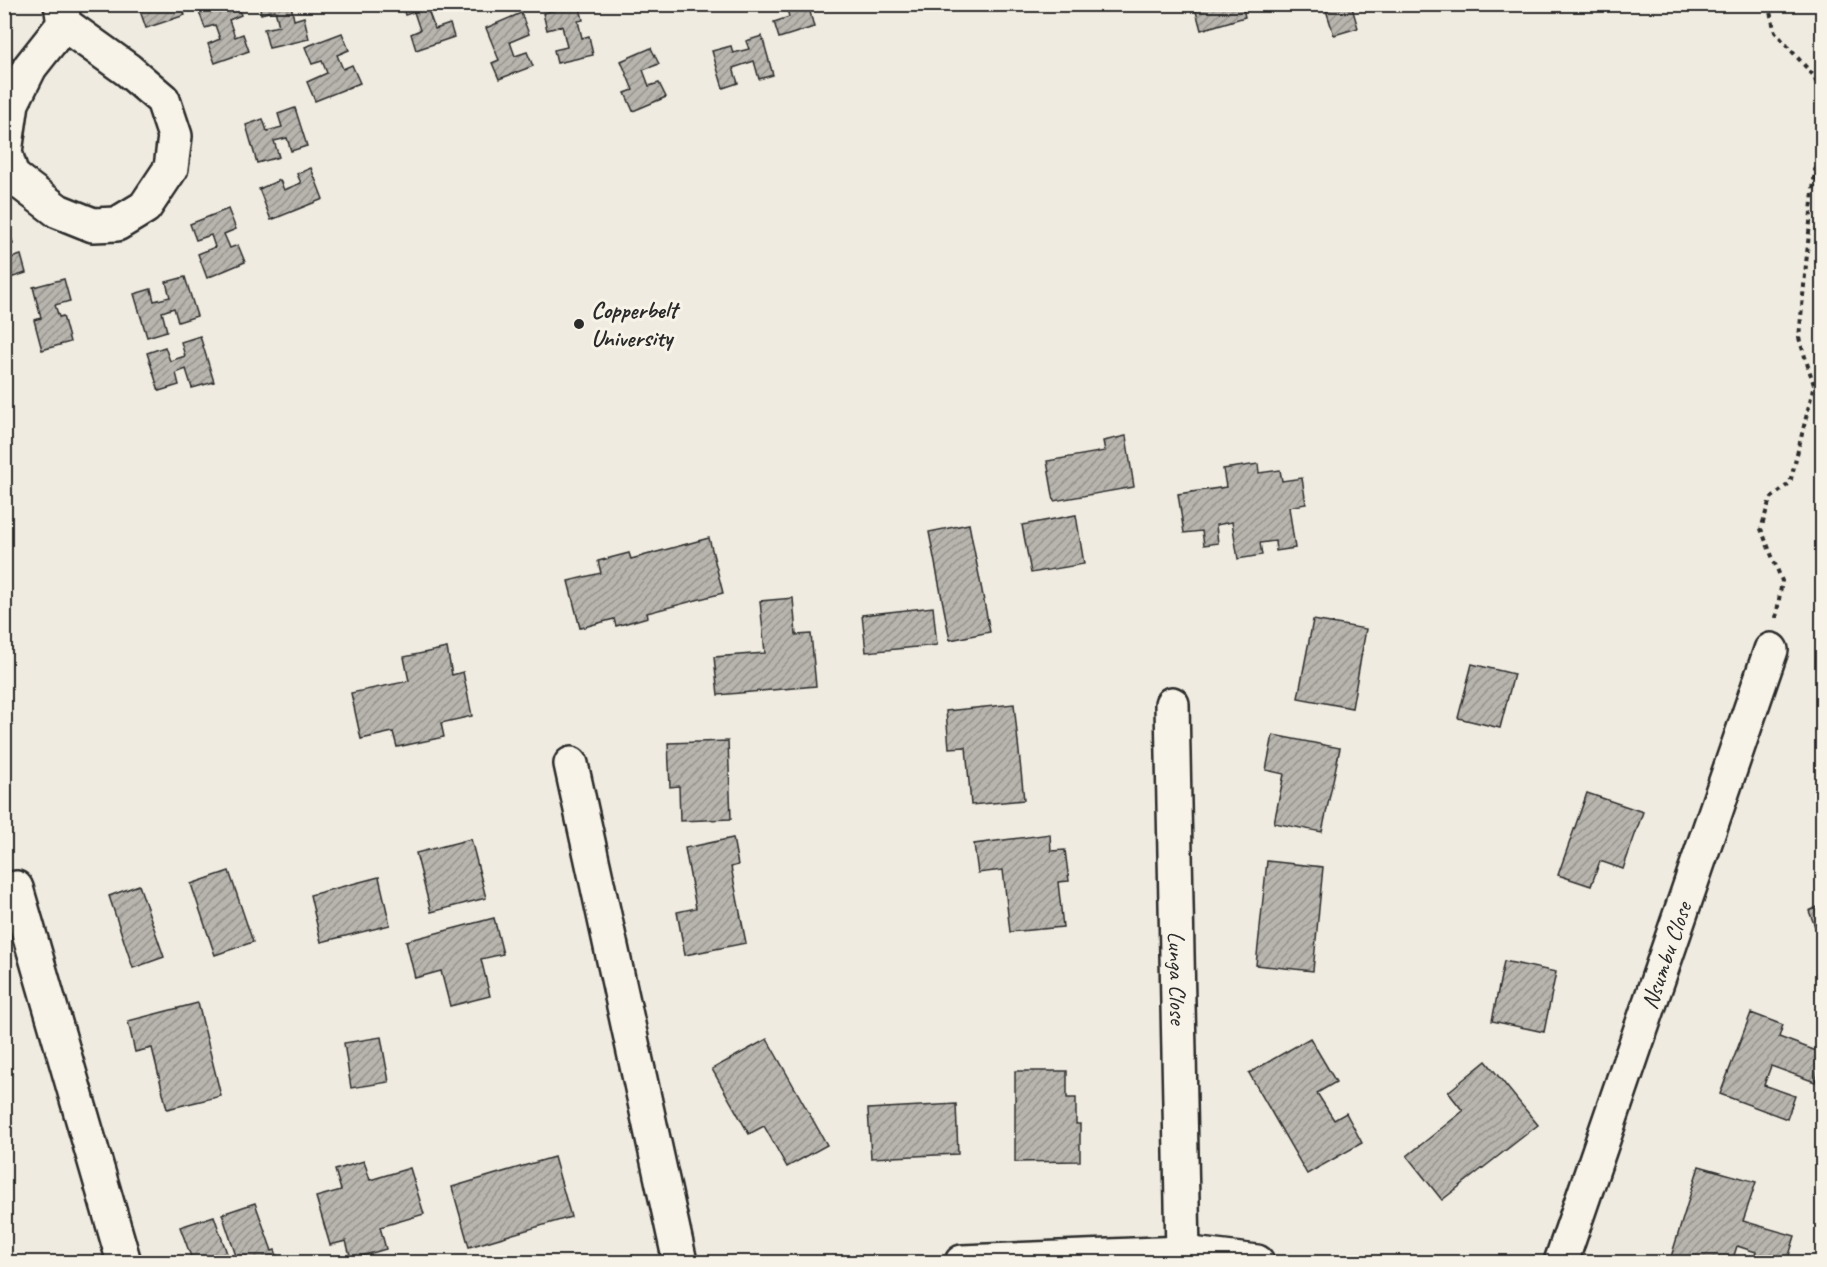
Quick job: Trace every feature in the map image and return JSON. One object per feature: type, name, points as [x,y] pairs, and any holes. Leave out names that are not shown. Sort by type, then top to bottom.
[{"type":"street","points":[[62,14],[163,100],[175,136],[171,168],[145,207],[117,224],[93,225],[58,211],[12,176],[5,152],[12,103],[30,67],[62,14]]},
{"type":"street","name":"Nsumbu Close","points":[[1561,1263],[1771,650]]},
{"type":"street","name":"Lunga Close","points":[[1173,704],[1183,1253]]},
{"type":"street","points":[[571,764],[680,1263]]},
{"type":"street","points":[[16,888],[124,1263]]},
{"type":"street","points":[[962,1263],[1183,1253],[1257,1263]]},
{"type":"path","points":[[1768,4],[1775,32],[1813,75],[1822,95]]},
{"type":"path","points":[[1771,650],[1782,581],[1761,529],[1770,499],[1790,483],[1814,386],[1799,338],[1815,170],[1822,163]]},
{"type":"building","points":[[181,4],[185,15],[146,28],[138,5]]},
{"type":"building","points":[[210,4],[237,4],[241,15],[229,20],[235,37],[243,34],[249,51],[215,63],[208,44],[220,39],[215,25],[205,28],[198,9]]},
{"type":"building","points":[[259,4],[295,4],[291,5],[294,20],[304,17],[309,39],[269,48],[264,29],[279,26],[275,10],[261,14]]},
{"type":"building","points":[[402,4],[452,4],[429,13],[435,29],[450,24],[454,37],[416,50],[411,34],[420,30],[414,12],[405,15]]},
{"type":"building","points":[[579,4],[583,20],[578,21],[582,38],[589,36],[593,55],[557,63],[554,50],[567,47],[562,26],[547,30],[543,13]]},
{"type":"building","points":[[786,4],[802,4],[803,10],[809,8],[814,27],[779,38],[774,22],[789,17]]},
{"type":"building","points":[[1194,4],[1242,4],[1245,17],[1201,30]]},
{"type":"building","points":[[1324,4],[1351,4],[1358,28],[1334,35]]},
{"type":"building","points":[[521,13],[529,34],[510,42],[515,56],[527,52],[533,66],[499,79],[492,63],[499,60],[486,28]]},
{"type":"building","points":[[342,33],[349,50],[337,55],[343,69],[352,65],[360,83],[315,101],[307,82],[327,73],[322,61],[312,64],[305,47]]},
{"type":"building","points":[[762,36],[773,75],[759,79],[754,61],[733,68],[738,83],[723,88],[712,51],[731,46],[733,53],[749,49],[746,41]]},
{"type":"building","points":[[4,41],[8,41],[12,59],[4,61]]},
{"type":"building","points":[[651,48],[659,64],[643,70],[649,86],[659,83],[666,97],[633,111],[625,93],[633,90],[621,61]]},
{"type":"building","points":[[295,108],[307,146],[291,151],[287,138],[274,141],[279,157],[257,163],[246,125],[263,119],[267,131],[282,127],[278,114]]},
{"type":"building","points":[[311,168],[323,199],[271,220],[259,189],[280,180],[284,190],[301,183],[297,174]]},
{"type":"building","points":[[228,209],[236,229],[224,234],[230,248],[238,245],[245,262],[207,278],[198,254],[215,247],[211,235],[196,240],[190,224]]},
{"type":"building","points":[[6,220],[13,244],[4,247],[4,221]]},
{"type":"building","points":[[4,249],[8,259],[21,255],[26,273],[4,280]]},
{"type":"building","points":[[185,277],[197,316],[178,322],[174,308],[162,312],[167,331],[147,337],[134,294],[151,289],[154,301],[170,297],[166,282]]},
{"type":"building","points":[[64,279],[70,301],[55,305],[59,317],[63,316],[70,342],[42,350],[34,320],[41,318],[33,287]]},
{"type":"building","points":[[200,336],[214,382],[192,388],[186,369],[176,373],[179,385],[159,391],[147,353],[165,347],[170,361],[185,356],[181,342]]},
{"type":"building","points":[[1126,436],[1134,487],[1054,501],[1047,461],[1105,451],[1103,441]]},
{"type":"building","points":[[1258,464],[1259,473],[1280,470],[1282,481],[1302,478],[1306,504],[1289,507],[1295,548],[1276,551],[1275,541],[1260,543],[1262,555],[1238,559],[1232,522],[1216,525],[1218,543],[1204,545],[1202,531],[1184,533],[1178,494],[1226,487],[1223,469]]},
{"type":"building","points":[[1076,515],[1084,564],[1031,573],[1022,525]]},
{"type":"building","points":[[969,524],[990,632],[950,640],[929,532]]},
{"type":"building","points":[[709,538],[723,593],[647,613],[648,617],[616,626],[614,619],[580,628],[568,581],[601,573],[598,561],[629,553],[631,559]]},
{"type":"building","points":[[793,598],[796,635],[811,634],[816,686],[718,695],[714,657],[765,653],[760,601]]},
{"type":"building","points":[[933,607],[937,645],[866,652],[862,615]]},
{"type":"building","points":[[1313,620],[1366,629],[1352,708],[1298,698]]},
{"type":"building","points":[[447,648],[452,675],[463,672],[472,716],[441,723],[444,737],[397,747],[393,732],[361,739],[351,693],[409,681],[404,657]]},
{"type":"building","points":[[1472,664],[1514,674],[1500,728],[1458,718]]},
{"type":"building","points":[[1014,704],[1024,800],[971,805],[966,747],[949,748],[946,711]]},
{"type":"building","points":[[1273,735],[1340,748],[1322,832],[1274,823],[1284,774],[1266,770]]},
{"type":"building","points":[[728,741],[731,819],[680,821],[679,786],[670,787],[668,743]]},
{"type":"building","points":[[1587,793],[1643,812],[1623,869],[1600,861],[1591,886],[1558,875]]},
{"type":"building","points":[[1050,834],[1051,851],[1065,850],[1069,881],[1058,882],[1063,927],[1010,932],[1003,870],[978,873],[974,844]]},
{"type":"building","points":[[733,838],[738,865],[731,867],[746,943],[685,955],[677,912],[696,908],[685,848]]},
{"type":"building","points":[[471,839],[486,898],[431,912],[416,853]]},
{"type":"building","points":[[1267,861],[1323,867],[1313,971],[1256,965]]},
{"type":"building","points":[[229,871],[253,942],[215,955],[191,884]]},
{"type":"building","points":[[379,877],[390,925],[321,942],[310,895]]},
{"type":"building","points":[[139,885],[164,957],[133,968],[109,896]]},
{"type":"building","points":[[1822,905],[1822,945],[1809,911]]},
{"type":"building","points":[[494,918],[503,954],[481,959],[490,996],[450,1006],[441,971],[415,978],[406,941]]},
{"type":"building","points":[[1504,961],[1556,972],[1544,1032],[1492,1021]]},
{"type":"building","points":[[198,1003],[221,1096],[167,1109],[152,1048],[135,1052],[128,1021]]},
{"type":"building","points":[[1751,1013],[1783,1025],[1779,1037],[1822,1053],[1822,1062],[1815,1082],[1771,1066],[1764,1085],[1795,1096],[1787,1119],[1720,1094]]},
{"type":"building","points":[[381,1037],[389,1082],[351,1088],[344,1043]]},
{"type":"building","points":[[1310,1038],[1336,1082],[1317,1093],[1334,1120],[1346,1113],[1362,1143],[1307,1174],[1249,1073]]},
{"type":"building","points":[[767,1039],[827,1145],[787,1167],[764,1126],[749,1134],[712,1069]]},
{"type":"building","points":[[1486,1061],[1538,1125],[1442,1200],[1407,1156],[1463,1111],[1448,1092]]},
{"type":"building","points":[[1015,1071],[1067,1071],[1067,1098],[1076,1098],[1076,1124],[1080,1124],[1080,1161],[1015,1162]]},
{"type":"building","points":[[956,1104],[958,1154],[871,1158],[868,1109]]},
{"type":"building","points":[[554,1157],[571,1217],[469,1247],[452,1187]]},
{"type":"building","points":[[364,1161],[370,1180],[410,1168],[424,1214],[380,1227],[386,1249],[351,1259],[346,1241],[330,1245],[316,1197],[341,1190],[335,1170]]},
{"type":"building","points":[[1699,1166],[1756,1182],[1743,1221],[1795,1236],[1787,1262],[1753,1262],[1756,1252],[1737,1246],[1732,1262],[1691,1262],[1671,1257]]},
{"type":"building","points":[[255,1203],[272,1251],[275,1250],[279,1262],[238,1262],[222,1214]]},
{"type":"building","points":[[214,1216],[230,1262],[193,1262],[180,1227]]},
{"type":"place","name":"Copperbelt University","points":[[579,324]]}]
